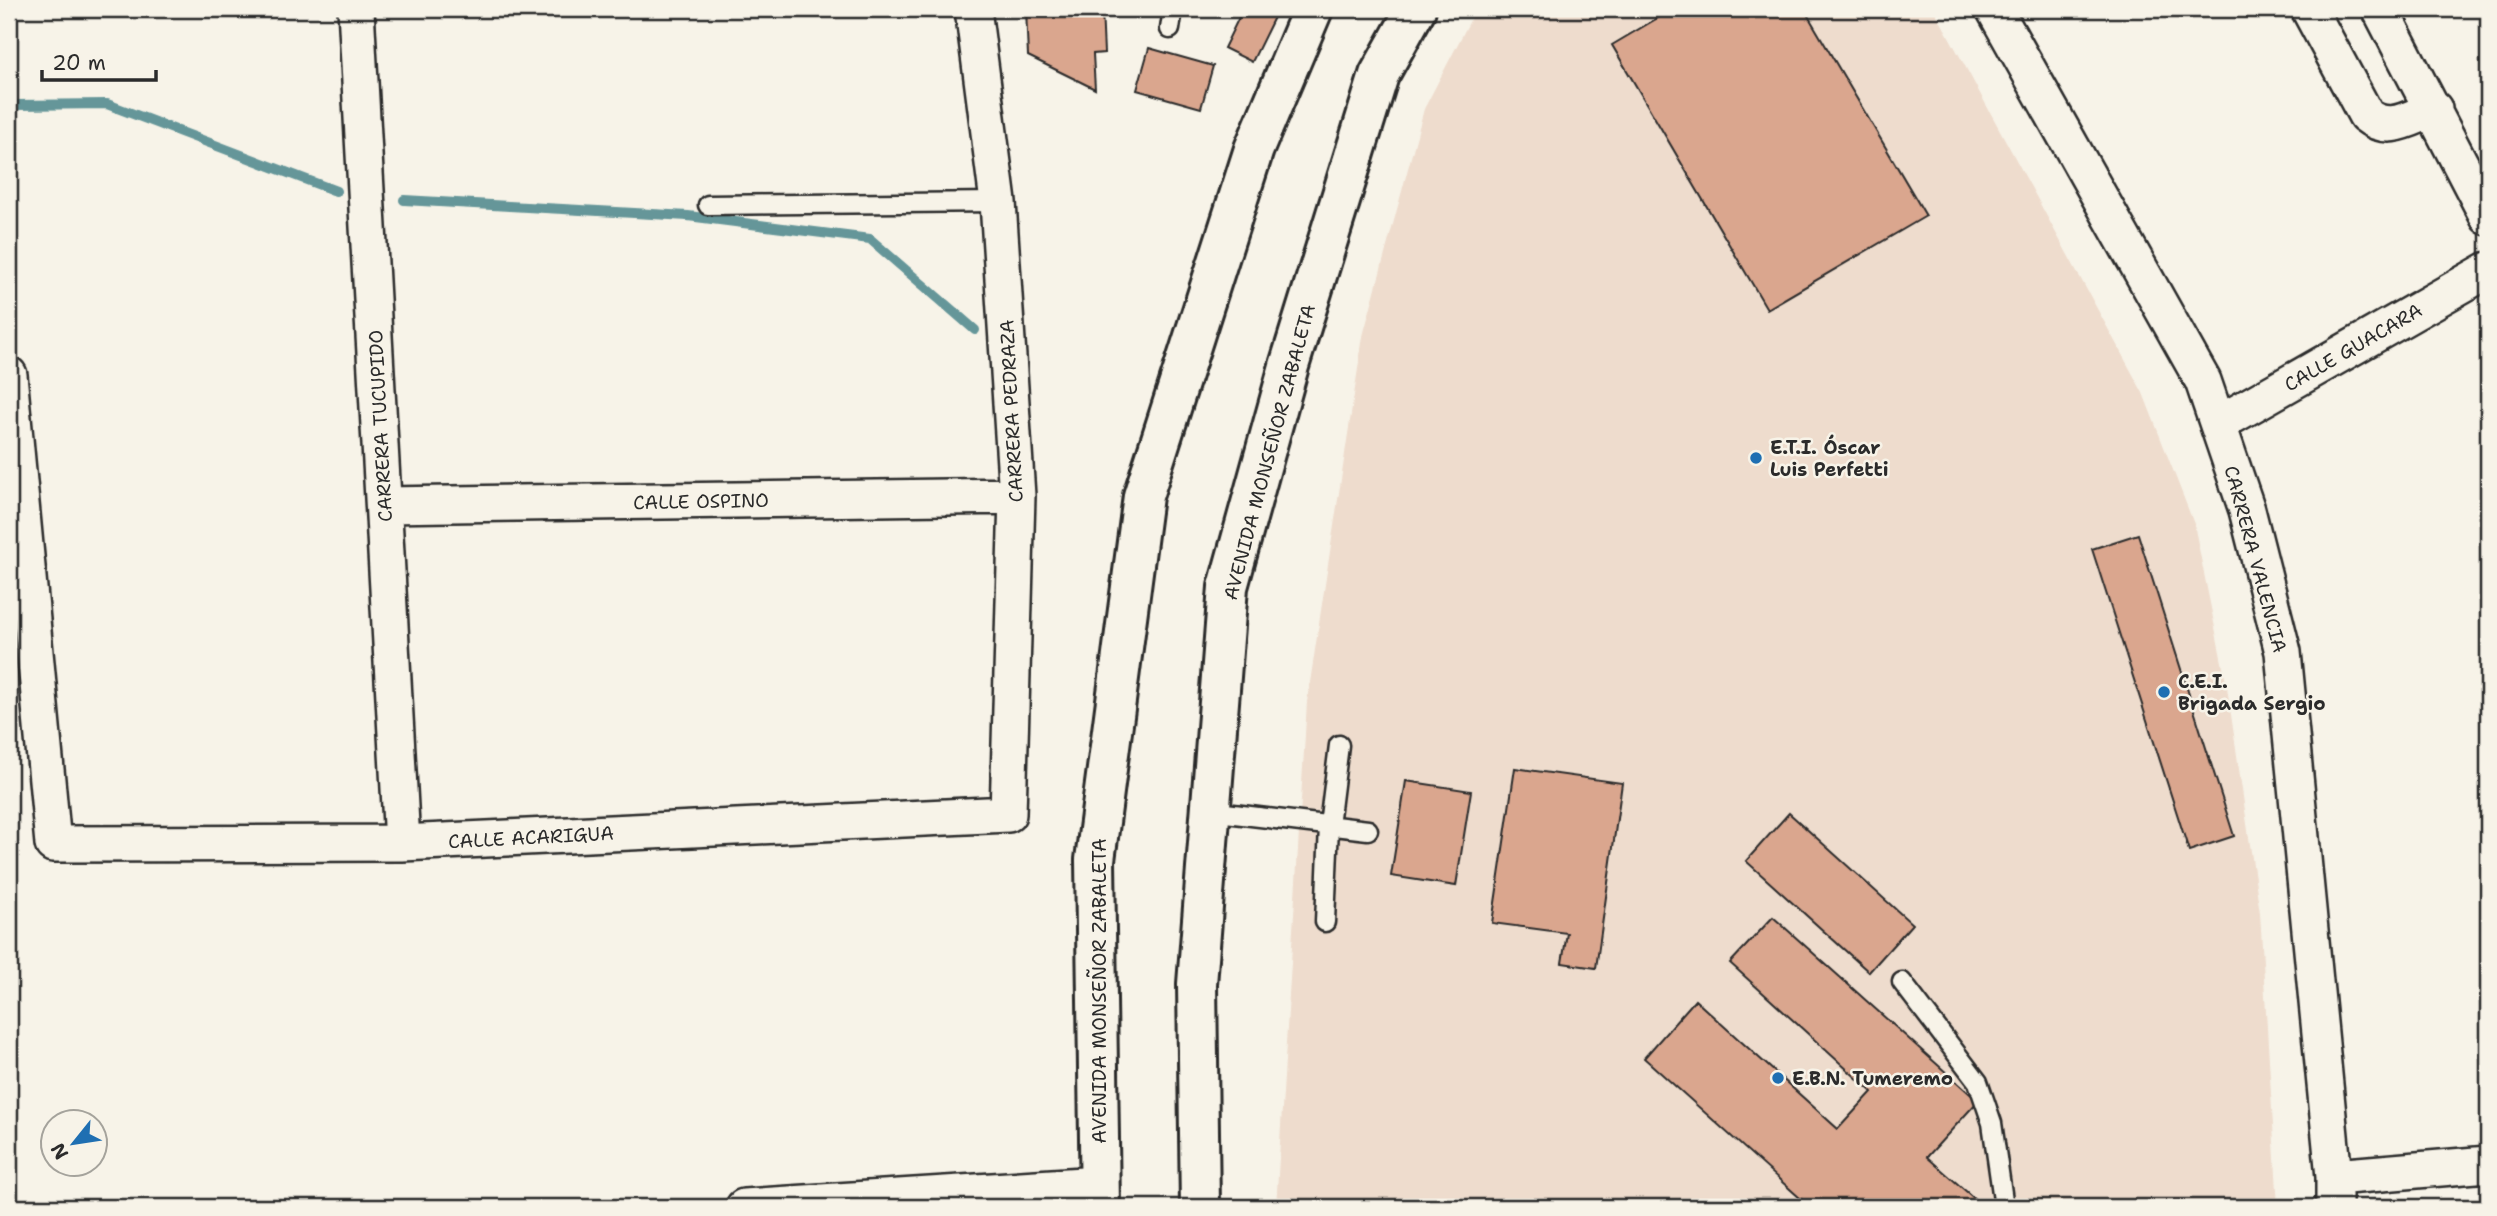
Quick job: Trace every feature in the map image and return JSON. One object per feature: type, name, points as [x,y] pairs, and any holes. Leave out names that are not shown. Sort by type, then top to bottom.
[{"type":"street","name":"CARRERA TUCUPIDO","points":[[356,9],[402,843]]},
{"type":"street","name":"CARRERA PEDRAZA","points":[[973,9],[998,202],[1017,496],[1008,814]]},
{"type":"street","name":"AVENIDA MONSEÑOR ZABALETA","points":[[1100,1196],[1095,860],[1143,496],[1254,149],[1313,9]]},
{"type":"street","name":"AVENIDA MONSEÑOR ZABALETA","points":[[1200,1207],[1197,985],[1228,587],[1289,366],[1379,75],[1416,9]]},
{"type":"street","name":"CARRERA VALENCIA","points":[[1994,9],[2203,381],[2247,510],[2283,652],[2334,1192]]},
{"type":"street","points":[[2308,9],[2366,115],[2376,123],[2388,126],[2434,109]]},
{"type":"street","points":[[2380,9],[2488,217]]},
{"type":"street","name":"CALLE GUACARA","points":[[2218,424],[2488,270]]},
{"type":"street","name":"CALLE ACARIGUA","points":[[9,375],[53,844],[402,843],[1008,814]]},
{"type":"street","name":"CALLE OSPINO","points":[[384,505],[1017,496]]},
{"type":"street","points":[[2334,1192],[2488,1164]]},
{"type":"street","points":[[744,1207],[1100,1196]]},
{"type":"lane","points":[[1170,29],[1173,9]]},
{"type":"lane","points":[[708,205],[998,202]]},
{"type":"lane","points":[[1325,922],[1329,825],[1339,745]]},
{"type":"lane","points":[[1209,811],[1368,830]]},
{"type":"lane","points":[[1902,982],[1978,1082],[1992,1122],[2004,1207]]},
{"type":"shaded area","name":"E.T.I. Óscar Luis Perfetti","points":[[1476,9],[1934,9],[2143,393],[2194,524],[2227,687],[2260,913],[2278,1207],[1276,1207],[1307,702],[1363,336],[1424,109]]},
{"type":"building","points":[[1026,9],[1102,9],[1104,53],[1093,54],[1095,89],[1028,56]]},
{"type":"building","points":[[1243,9],[1278,9],[1252,62],[1224,48]]},
{"type":"building","points":[[1673,9],[1804,9],[1926,216],[1767,309],[1612,45]]},
{"type":"building","points":[[1149,48],[1213,66],[1201,108],[1137,90]]},
{"type":"building","name":"C.E.I. Brigada Sergio","points":[[2138,534],[2234,836],[2189,851],[2092,549]]},
{"type":"building","points":[[1515,768],[1622,783],[1596,968],[1562,963],[1567,933],[1492,923]]},
{"type":"building","points":[[1406,781],[1471,791],[1456,886],[1391,876]]},
{"type":"building","points":[[1789,813],[1912,924],[1869,972],[1746,861]]},
{"type":"building","points":[[1773,917],[1978,1101],[1927,1157],[1984,1207],[1810,1207],[1644,1058],[1695,1000],[1838,1129],[1872,1092],[1730,963]]},
{"type":"waterway","points":[[15,105],[107,104],[336,191]]},
{"type":"waterway","points":[[404,200],[688,216],[870,239],[975,330]]},
{"type":"place","name":"E.T.I. Óscar Luis Perfetti","points":[[1756,458]]},
{"type":"place","name":"C.E.I. Brigada Sergio","points":[[2164,692]]},
{"type":"place","name":"E.B.N. Tumeremo","points":[[1778,1078]]}]
